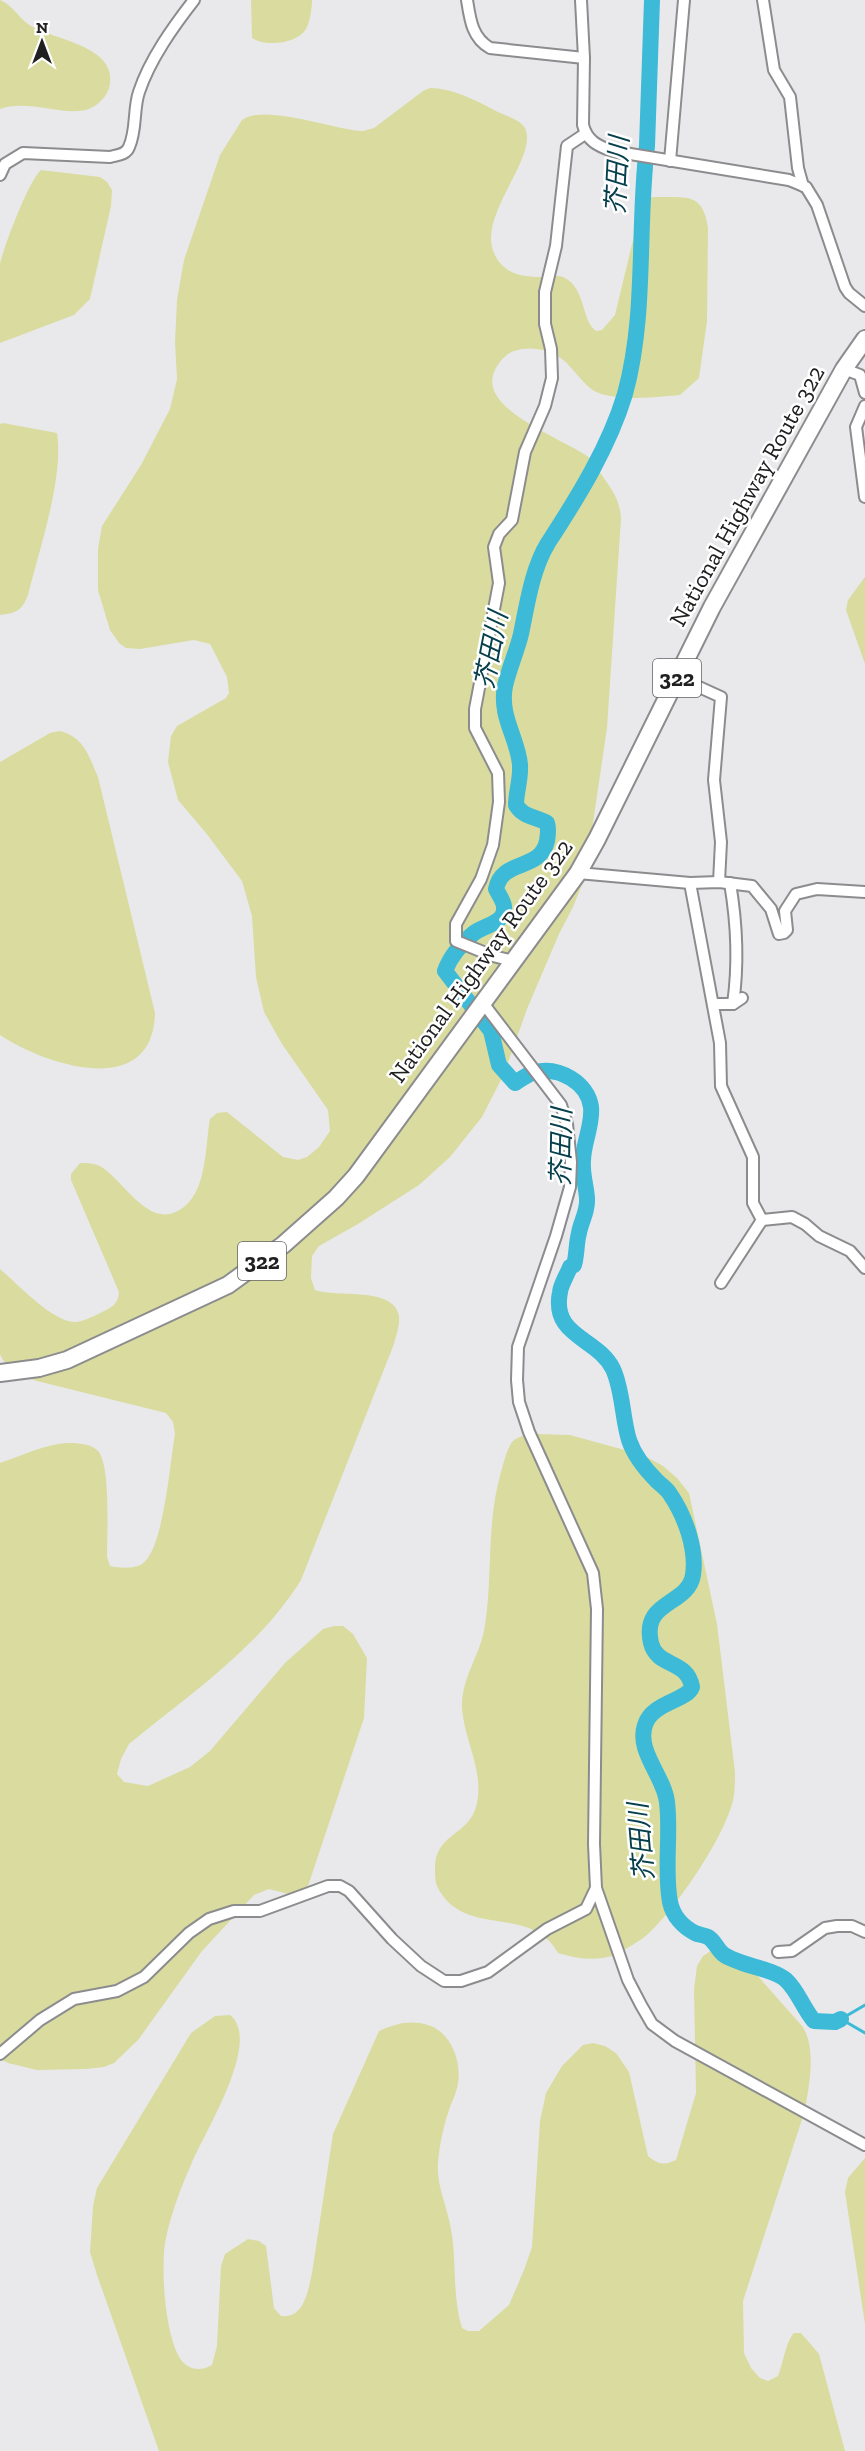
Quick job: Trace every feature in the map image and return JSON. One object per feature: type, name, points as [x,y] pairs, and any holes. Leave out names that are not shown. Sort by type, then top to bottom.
[{"type":"highway","name":"National Highway Route 322","points":[[0,1373],[39,1368],[67,1360],[228,1285],[284,1245],[336,1198],[356,1176],[578,873],[712,607],[844,369],[865,339]]},
{"type":"street","points":[[0,175],[5,164],[23,153],[110,157],[122,154],[129,148],[135,123],[138,93],[153,61],[194,0]]},
{"type":"street","points":[[467,0],[472,26],[480,42],[490,48],[584,58]]},
{"type":"street","points":[[580,0],[584,58],[583,125],[585,134],[597,145],[670,161],[789,180],[803,186]]},
{"type":"street","points":[[670,161],[684,0]]},
{"type":"street","points":[[763,0],[774,70],[790,97],[798,168],[803,186],[817,205],[845,287],[865,306]]},
{"type":"street","points":[[513,962],[456,940],[455,932],[464,908],[481,879],[497,831],[498,773],[475,728],[475,709],[499,583],[494,547],[499,534],[512,520],[525,452],[545,406],[552,378],[551,349],[545,324],[545,292],[556,246],[567,146],[585,134]]},
{"type":"street","points":[[844,369],[860,375],[865,393]]},
{"type":"street","points":[[865,406],[856,427],[865,497]]},
{"type":"street","points":[[677,677],[721,697],[714,780],[724,882],[736,920],[737,1001],[713,1004]]},
{"type":"street","points":[[578,873],[690,883],[724,882],[752,886],[758,890],[771,909],[779,934],[787,930],[785,911],[796,894],[817,889],[865,892]]},
{"type":"street","points":[[690,883],[720,1043],[721,1086],[753,1158],[753,1203],[762,1220]]},
{"type":"street","points":[[481,1006],[561,1105],[567,1124],[571,1162],[570,1187],[556,1236],[518,1347],[517,1380],[519,1402],[529,1432],[593,1574],[597,1609],[594,1844],[596,1888],[628,1980],[652,2024],[675,2041],[865,2145]]},
{"type":"street","points":[[762,1220],[792,1217],[819,1236],[850,1251],[865,1268]]},
{"type":"street","points":[[721,1283],[762,1220]]},
{"type":"street","points":[[0,2054],[40,2020],[74,1999],[117,1991],[144,1977],[189,1933],[209,1919],[234,1911],[260,1911],[315,1889],[340,1886],[348,1891],[392,1940],[421,1966],[444,1981],[461,1981],[488,1972],[547,1929],[586,1909],[596,1888]]},
{"type":"street","points":[[778,1952],[792,1951],[825,1928],[852,1926],[865,1932]]},
{"type":"green space","points":[[0,0],[31,26],[82,46],[104,61],[109,71],[110,84],[108,92],[101,101],[82,111],[23,106],[0,109]]},
{"type":"green space","points":[[251,0],[312,0],[309,23],[302,34],[289,41],[273,43],[258,41],[252,38]]},
{"type":"green space","points":[[430,88],[455,92],[523,125],[527,140],[524,154],[494,222],[491,238],[494,253],[503,266],[516,274],[561,276],[572,283],[577,289],[591,326],[596,331],[602,330],[615,315],[642,203],[654,197],[683,197],[697,202],[706,216],[708,228],[707,321],[699,378],[680,395],[634,398],[608,396],[590,388],[567,363],[556,355],[532,348],[511,352],[495,370],[492,385],[498,398],[527,422],[593,461],[615,495],[619,506],[621,519],[607,728],[585,877],[527,1009],[504,1074],[482,1117],[450,1157],[419,1185],[319,1246],[312,1256],[311,1278],[315,1290],[387,1300],[395,1307],[399,1320],[394,1344],[301,1580],[284,1605],[244,1649],[129,1744],[121,1759],[117,1774],[124,1782],[148,1786],[190,1767],[210,1751],[285,1663],[323,1629],[334,1626],[343,1626],[353,1634],[367,1658],[364,1718],[308,1886],[303,1894],[296,1896],[269,1889],[254,1895],[202,1951],[138,2040],[114,2063],[104,2067],[86,2069],[37,2070],[0,2059],[0,1463],[58,1444],[79,1443],[98,1451],[102,1459],[107,1485],[107,1557],[110,1566],[135,1567],[142,1564],[150,1555],[156,1541],[165,1504],[175,1434],[173,1422],[166,1413],[37,1381],[6,1364],[0,1354],[0,1269],[36,1302],[57,1316],[76,1322],[88,1319],[113,1306],[119,1292],[71,1180],[71,1174],[80,1163],[100,1166],[137,1201],[157,1213],[167,1214],[183,1208],[195,1194],[204,1164],[210,1119],[217,1113],[227,1112],[283,1157],[298,1160],[307,1157],[319,1147],[330,1131],[328,1110],[282,1044],[264,1012],[256,977],[252,916],[242,881],[178,800],[168,762],[171,736],[177,726],[226,698],[229,693],[227,677],[210,644],[194,640],[140,649],[126,648],[119,643],[110,630],[98,590],[98,549],[102,526],[141,465],[170,409],[177,379],[175,342],[177,300],[184,260],[220,155],[242,120],[266,114],[363,131],[374,128]]},
{"type":"green space","points":[[41,170],[100,177],[112,190],[111,206],[90,299],[74,315],[0,343],[0,264],[24,200]]},
{"type":"green space","points":[[0,424],[57,433],[58,451],[54,492],[28,595],[18,610],[0,615]]},
{"type":"green space","points":[[865,577],[865,664],[846,610],[848,600]]},
{"type":"green space","points":[[60,731],[75,738],[85,748],[98,777],[155,1013],[150,1040],[136,1058],[117,1067],[94,1068],[68,1064],[43,1057],[0,1035],[0,762],[50,733]]},
{"type":"green space","points":[[527,1435],[570,1435],[643,1455],[663,1466],[689,1493],[717,1624],[735,1772],[734,1795],[722,1828],[700,1869],[673,1907],[648,1934],[633,1945],[610,1957],[595,1959],[558,1953],[546,1938],[531,1929],[479,1918],[463,1912],[449,1902],[437,1886],[435,1879],[436,1857],[440,1849],[471,1818],[478,1797],[477,1771],[462,1708],[465,1686],[485,1625],[496,1491],[505,1457],[512,1442]]},
{"type":"green space","points":[[712,1950],[742,1958],[802,2026],[807,2035],[811,2056],[805,2110],[743,2301],[744,2353],[751,2368],[760,2378],[768,2381],[778,2376],[791,2337],[794,2333],[801,2333],[819,2354],[845,2451],[159,2451],[90,2252],[93,2206],[97,2188],[191,2033],[215,2016],[230,2015],[238,2028],[240,2045],[227,2088],[179,2193],[165,2243],[164,2284],[167,2316],[174,2344],[184,2364],[197,2369],[212,2365],[217,2346],[221,2266],[225,2254],[248,2239],[259,2241],[266,2246],[274,2308],[281,2316],[295,2313],[304,2302],[312,2273],[333,2134],[379,2031],[405,2023],[424,2024],[439,2030],[450,2044],[457,2061],[459,2079],[442,2134],[438,2172],[451,2229],[457,2304],[462,2328],[468,2331],[479,2331],[509,2305],[524,2270],[532,2247],[540,2121],[546,2093],[562,2066],[583,2045],[593,2043],[605,2046],[616,2053],[629,2072],[648,2156],[661,2163],[676,2160],[696,2093],[694,1989],[697,1966],[703,1956]]},
{"type":"green space","points":[[865,2158],[865,2324],[845,2192],[848,2178]]},
{"type":"waterway","name":"芥田川","points":[[652,0],[639,302],[632,364],[625,394],[602,452],[542,553],[505,686],[505,708],[520,765],[516,805],[526,815],[547,823],[547,841],[543,851],[537,857],[513,868],[500,879],[496,889],[504,905],[502,916],[470,937],[453,955],[445,971],[491,1031],[499,1065],[515,1083],[535,1072],[553,1072],[571,1078],[589,1098],[591,1120],[583,1161],[586,1208],[578,1237],[574,1265],[570,1267],[561,1289],[559,1307],[562,1319],[569,1328],[606,1358],[613,1369],[619,1386],[631,1446],[637,1457],[667,1490],[675,1503],[689,1533],[693,1554],[693,1575],[689,1585],[683,1593],[659,1611],[650,1629],[654,1651],[665,1661],[684,1672],[692,1687],[684,1696],[655,1711],[649,1717],[643,1735],[647,1754],[665,1792],[667,1802],[668,1890],[671,1907],[686,1928],[710,1938],[723,1954],[786,1980],[814,2021],[835,2022],[841,2019]]},
{"type":"waterway","name":"芥田川","points":[[865,2005],[841,2019],[865,2033]]}]
